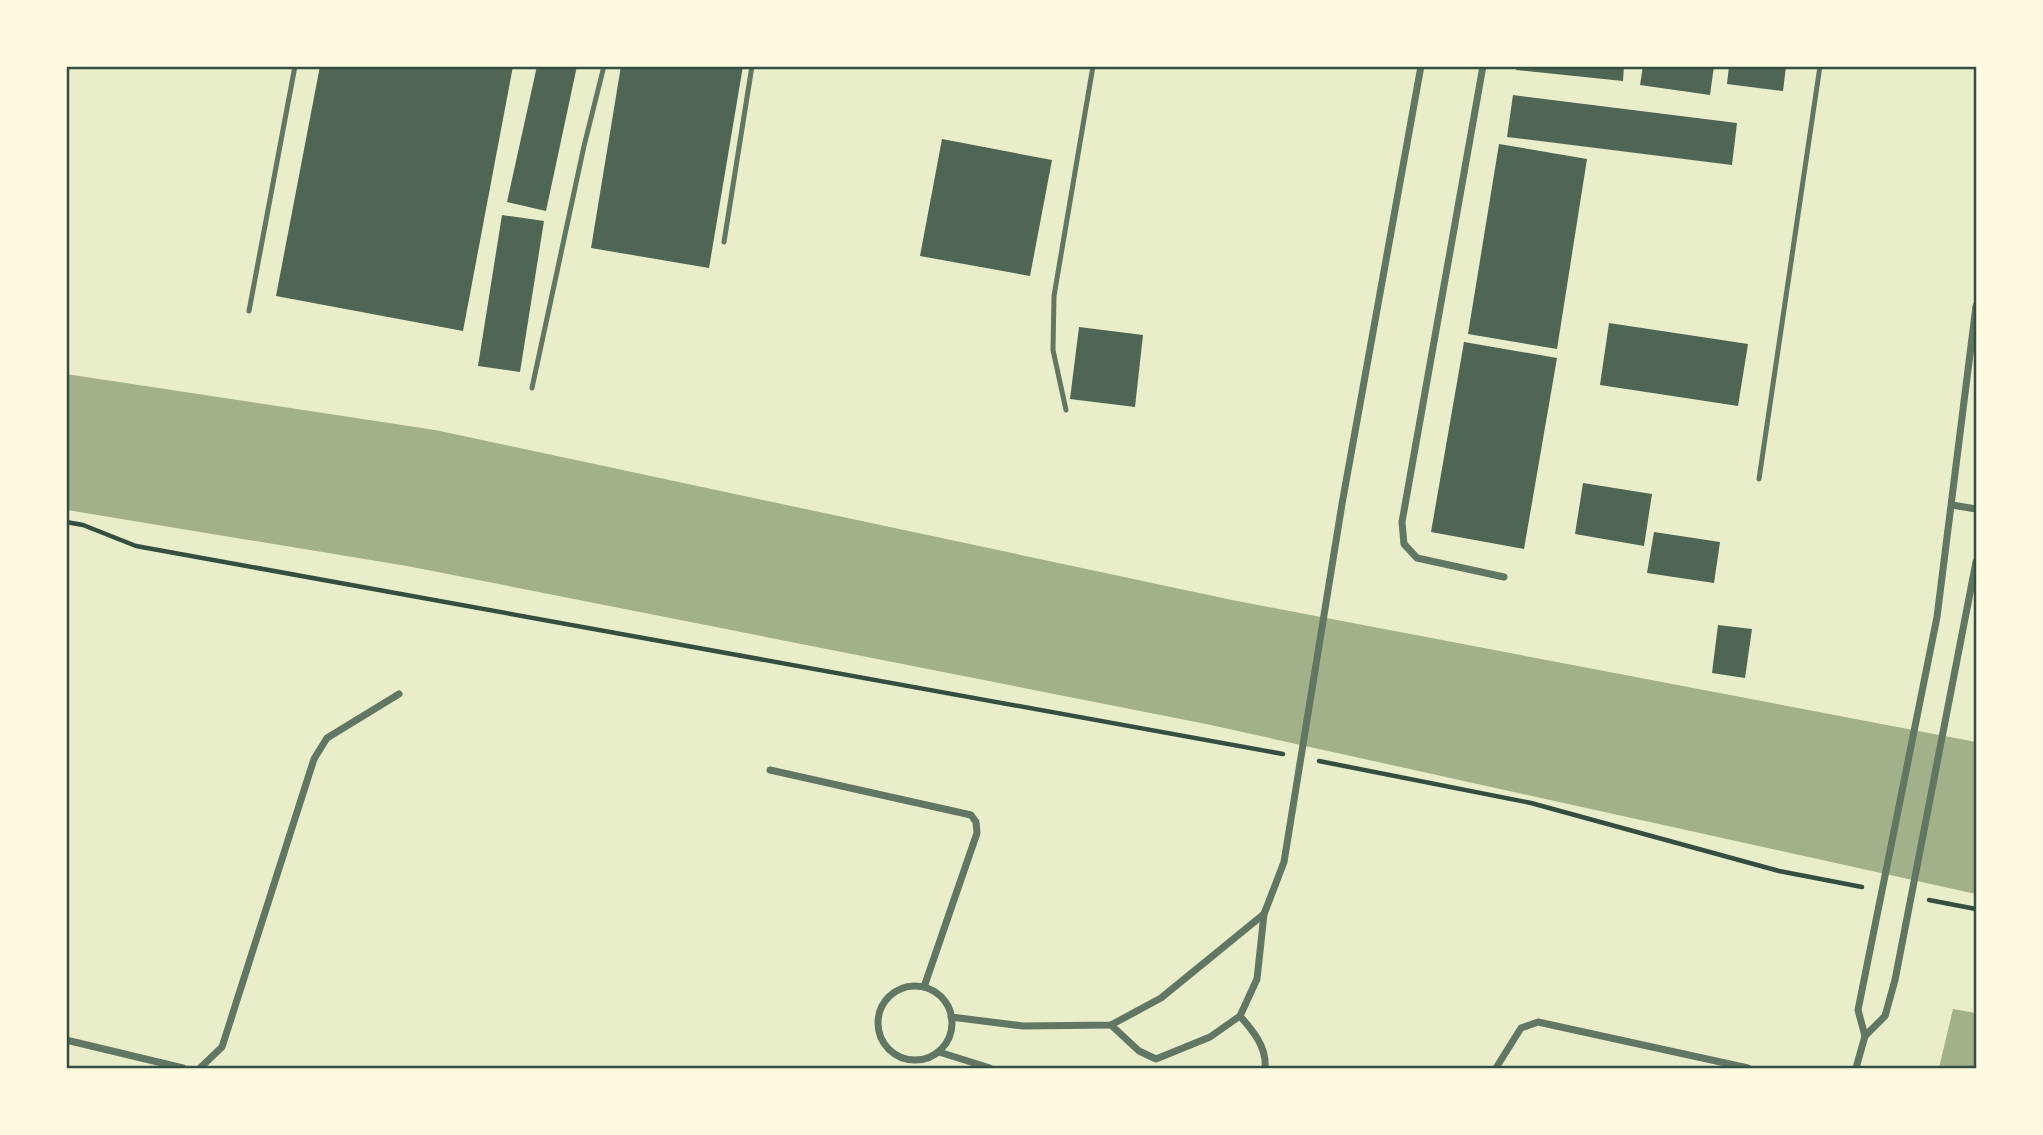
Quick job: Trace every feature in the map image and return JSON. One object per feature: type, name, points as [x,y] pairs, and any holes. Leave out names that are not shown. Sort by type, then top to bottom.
[{"type":"street","points":[[1111,1025],[1139,1051],[1156,1059],[1210,1037],[1240,1016],[1258,979],[1264,914],[1284,862],[1342,504],[1421,66]]},
{"type":"street","points":[[1483,66],[1402,522],[1404,544],[1417,558],[1504,577]]},
{"type":"street","points":[[1865,1036],[1858,1010],[1937,617],[1976,306]]},
{"type":"street","points":[[1952,505],[1976,509]]},
{"type":"street","points":[[1856,1069],[1865,1036],[1885,1016],[1895,980],[1976,562]]},
{"type":"street","points":[[200,1069],[222,1047],[314,760],[327,738],[399,694]]},
{"type":"street","points":[[770,770],[971,815],[976,822],[977,833],[924,987]]},
{"type":"street","points":[[951,1017],[1009,1025],[1111,1025],[1161,999],[1264,914]]},
{"type":"street","points":[[914,986],[924,987],[942,998],[951,1017],[950,1036],[939,1052],[916,1060],[904,1059],[895,1055],[881,1040],[877,1020],[880,1010],[894,992],[914,986]]},
{"type":"street","points":[[1240,1016],[1255,1032],[1262,1047],[1265,1069]]},
{"type":"street","points":[[1496,1069],[1521,1028],[1538,1022],[1748,1069]]},
{"type":"street","points":[[66,1041],[181,1068]]},
{"type":"street","points":[[939,1052],[990,1069]]},
{"type":"street","points":[[901,1069],[904,1059]]},
{"type":"street","points":[[1156,1059],[1158,1069]]},
{"type":"lane","points":[[249,311],[295,66]]},
{"type":"lane","points":[[532,388],[583,146],[604,66]]},
{"type":"lane","points":[[724,242],[752,66]]},
{"type":"lane","points":[[1066,410],[1053,350],[1054,296],[1093,66]]},
{"type":"lane","points":[[1759,479],[1820,66]]},
{"type":"path","points":[[66,522],[83,525],[136,546],[1284,754]]},
{"type":"path","points":[[1312,760],[1531,803],[1779,871],[1871,889]]},
{"type":"path","points":[[1924,899],[1976,909]]},
{"type":"shaded area","points":[[66,374],[435,430],[1232,600],[1976,742],[1976,894],[1206,724],[407,566],[67,510]]},
{"type":"shaded area","points":[[1953,1009],[1976,1013],[1976,1068],[1939,1068]]},
{"type":"building","points":[[320,66],[513,66],[463,331],[276,296]]},
{"type":"building","points":[[537,66],[577,66],[546,211],[507,202]]},
{"type":"building","points":[[621,66],[743,66],[709,268],[591,248]]},
{"type":"building","points":[[1517,66],[1624,66],[1623,81],[1516,70]]},
{"type":"building","points":[[1643,66],[1714,66],[1710,95],[1640,85]]},
{"type":"building","points":[[1729,66],[1786,66],[1783,91],[1727,84]]},
{"type":"building","points":[[1513,95],[1737,123],[1732,165],[1507,137]]},
{"type":"building","points":[[942,139],[1052,160],[1030,276],[920,256]]},
{"type":"building","points":[[1499,144],[1587,159],[1557,349],[1468,334]]},
{"type":"building","points":[[502,215],[544,221],[520,372],[478,366]]},
{"type":"building","points":[[1609,323],[1748,344],[1738,406],[1600,385]]},
{"type":"building","points":[[1079,327],[1143,335],[1135,407],[1070,399]]},
{"type":"building","points":[[1464,342],[1557,358],[1524,549],[1431,532]]},
{"type":"building","points":[[1583,483],[1652,494],[1644,546],[1575,534]]},
{"type":"building","points":[[1654,532],[1720,542],[1714,583],[1647,573]]},
{"type":"building","points":[[1718,625],[1752,629],[1745,678],[1712,673]]}]
